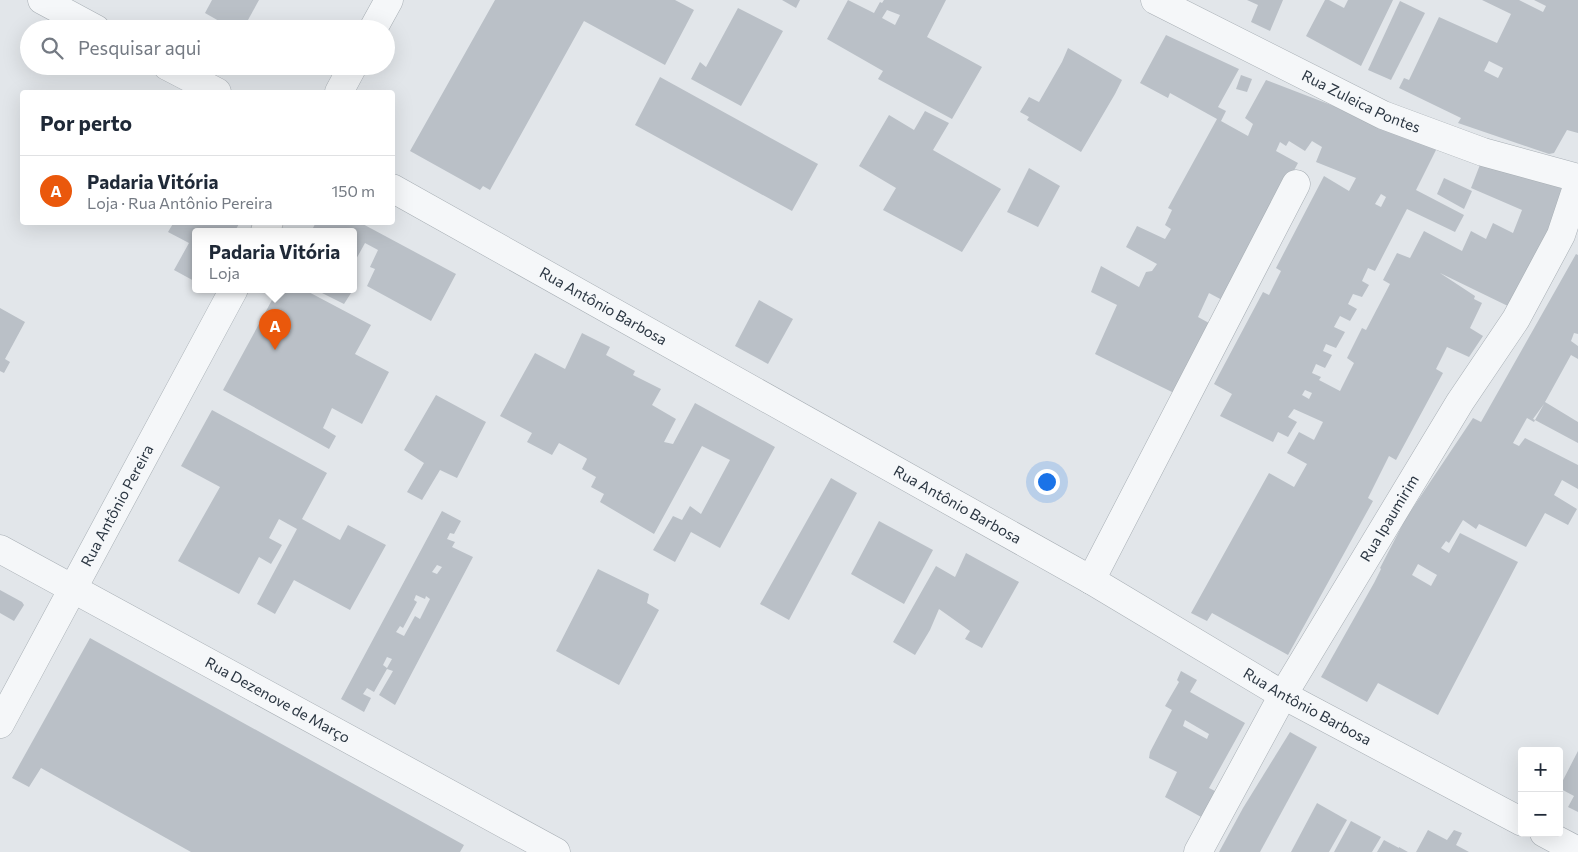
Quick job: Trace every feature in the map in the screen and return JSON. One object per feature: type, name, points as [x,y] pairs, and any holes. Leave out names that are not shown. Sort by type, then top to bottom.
[{"type":"street","points":[[42,0],[79,20]]},
{"type":"street","points":[[379,20],[389,0]]},
{"type":"street","name":"Rua Zuleica Pontes","points":[[1155,0],[1383,115],[1483,152],[1578,178]]},
{"type":"street","points":[[184,75],[212,90]]},
{"type":"street","points":[[340,90],[348,75]]},
{"type":"street","points":[[1091,580],[1296,184]]},
{"type":"street","name":"Rua Ipaumirim","points":[[1198,852],[1283,695],[1460,402],[1570,239],[1578,184]]},
{"type":"street","name":"Rua Antônio Barbosa","points":[[395,190],[1091,580],[1283,695],[1518,820]]},
{"type":"street","name":"Rua Antônio Pereira","points":[[0,724],[232,293]]},
{"type":"street","name":"Rua Dezenove de Março","points":[[0,548],[556,852]]},
{"type":"street","points":[[1552,837],[1578,851]]},
{"type":"building","points":[[212,0],[259,0],[248,20],[217,20],[205,13]]},
{"type":"building","points":[[495,0],[675,0],[694,10],[665,65],[584,21],[490,190],[483,186],[480,190],[410,151]]},
{"type":"building","points":[[782,0],[800,0],[796,8]]},
{"type":"building","points":[[848,0],[874,13],[880,2],[882,3],[884,0],[946,0],[927,37],[982,67],[952,119],[878,79],[883,71],[827,39]],"holes":[[[887,10],[900,15],[895,25],[882,18]]]},
{"type":"building","points":[[1247,0],[1283,0],[1270,31],[1251,22],[1258,5]]},
{"type":"building","points":[[1325,0],[1329,0],[1344,8],[1348,0],[1393,0],[1361,66],[1306,36]]},
{"type":"building","points":[[1482,0],[1519,0],[1543,12],[1546,6],[1534,0],[1578,0],[1578,133],[1567,130],[1554,153],[1549,154],[1458,123],[1461,118],[1399,88],[1404,78],[1409,80],[1439,17],[1497,43],[1511,14]],"holes":[[[1489,61],[1503,68],[1498,78],[1484,71]]]},
{"type":"building","points":[[1400,1],[1425,13],[1391,80],[1368,70]]},
{"type":"building","points":[[738,8],[783,31],[741,106],[691,79],[700,62],[706,67]]},
{"type":"building","points":[[1166,35],[1239,69],[1218,107],[1226,111],[1221,121],[1248,136],[1253,124],[1245,118],[1266,80],[1438,146],[1416,190],[1464,215],[1455,232],[1407,209],[1375,271],[1368,268],[1362,281],[1369,285],[1362,297],[1353,294],[1348,304],[1357,309],[1350,321],[1340,316],[1334,327],[1345,332],[1336,348],[1326,344],[1323,351],[1332,355],[1325,368],[1316,364],[1312,373],[1321,377],[1319,380],[1340,391],[1354,363],[1347,358],[1362,328],[1366,330],[1390,284],[1383,280],[1397,253],[1410,258],[1424,231],[1462,251],[1471,231],[1486,239],[1493,223],[1513,233],[1522,210],[1471,188],[1483,157],[1568,190],[1514,309],[1440,273],[1475,296],[1474,299],[1482,303],[1470,328],[1483,336],[1469,357],[1447,347],[1436,369],[1443,373],[1396,460],[1389,456],[1368,498],[1373,501],[1288,655],[1212,613],[1207,621],[1191,613],[1269,473],[1294,487],[1307,464],[1287,453],[1299,432],[1314,440],[1323,422],[1294,409],[1288,417],[1297,422],[1288,437],[1278,432],[1273,442],[1220,416],[1232,394],[1214,384],[1263,292],[1269,295],[1281,271],[1276,268],[1324,176],[1349,191],[1356,178],[1316,162],[1322,147],[1312,141],[1305,151],[1289,141],[1286,146],[1280,142],[1276,151],[1298,163],[1224,301],[1209,293],[1198,317],[1209,323],[1176,394],[1095,354],[1117,305],[1091,292],[1101,266],[1139,287],[1146,272],[1152,271],[1157,264],[1126,247],[1137,226],[1165,239],[1171,229],[1165,225],[1172,210],[1168,208],[1217,119],[1170,93],[1168,98],[1140,83]],"holes":[[[1381,194],[1386,197],[1381,207],[1375,204]],[[1305,390],[1312,393],[1309,399],[1302,395]]]},
{"type":"building","points":[[1068,48],[1122,80],[1081,152],[1027,120],[1029,117],[1020,112],[1029,97],[1039,102]]},
{"type":"building","points":[[1241,75],[1252,79],[1247,92],[1236,89]]},
{"type":"building","points":[[660,77],[818,164],[792,211],[635,125]]},
{"type":"building","points":[[925,111],[949,123],[933,150],[1001,189],[962,252],[883,210],[896,188],[859,166],[889,115],[914,130]]},
{"type":"building","points":[[1029,168],[1060,186],[1038,227],[1007,212]]},
{"type":"building","points":[[1444,178],[1472,191],[1464,209],[1437,194]]},
{"type":"building","points":[[172,225],[238,225],[237,228],[192,228],[192,280],[174,270],[189,243],[168,232]]},
{"type":"building","points":[[314,225],[365,225],[456,274],[431,321],[367,286],[375,269],[370,267],[378,250],[365,243],[357,258],[357,228],[313,228]]},
{"type":"building","points":[[1576,254],[1578,255],[1578,334],[1574,333],[1571,341],[1578,346],[1578,359],[1571,355],[1545,402],[1578,422],[1578,443],[1535,420],[1534,422],[1527,418],[1513,443],[1519,446],[1525,438],[1578,465],[1578,489],[1562,480],[1554,495],[1577,509],[1568,525],[1545,513],[1526,547],[1479,524],[1476,529],[1463,520],[1449,543],[1446,541],[1441,548],[1449,553],[1460,533],[1518,562],[1438,715],[1378,683],[1367,702],[1321,677],[1374,583],[1406,518],[1473,418],[1481,422]],"holes":[[[1544,404],[1535,420],[1533,419]],[[1418,564],[1437,575],[1431,586],[1412,575]]]},
{"type":"building","points":[[276,293],[311,293],[371,325],[355,354],[389,372],[362,424],[332,408],[323,428],[336,436],[329,449],[223,390]]},
{"type":"building","points":[[322,293],[351,293],[344,304]]},
{"type":"building","points":[[759,300],[793,319],[768,364],[735,346]]},
{"type":"building","points":[[0,308],[25,322],[5,359],[10,362],[4,373],[0,371]]},
{"type":"building","points":[[582,333],[610,347],[606,355],[635,371],[633,375],[661,389],[652,405],[676,419],[664,442],[673,444],[695,403],[775,447],[720,548],[691,532],[675,562],[653,550],[673,516],[682,520],[690,506],[701,514],[730,460],[702,446],[654,534],[600,502],[604,494],[591,487],[596,477],[582,469],[586,458],[559,443],[552,455],[527,442],[532,433],[500,416],[535,353],[565,369]]},
{"type":"building","points":[[436,395],[486,422],[457,478],[440,470],[422,500],[407,492],[424,463],[404,450]]},
{"type":"building","points":[[212,410],[327,473],[302,519],[340,540],[348,525],[386,545],[350,610],[294,580],[275,614],[257,604],[297,529],[279,519],[269,538],[282,545],[271,564],[259,557],[239,594],[178,561],[220,487],[181,466]]},
{"type":"building","points":[[831,478],[857,493],[789,620],[760,604]]},
{"type":"building","points":[[442,511],[461,521],[454,534],[450,533],[447,539],[455,542],[452,547],[473,557],[395,705],[379,695],[393,671],[387,669],[374,692],[367,688],[363,694],[371,698],[364,712],[341,699]],"holes":[[[437,565],[442,567],[437,574],[432,572]],[[416,595],[425,599],[426,596],[430,599],[420,619],[415,616],[404,636],[396,632],[400,626],[403,628],[417,602],[414,600]],[[387,657],[392,659],[387,668],[383,665]]]},
{"type":"building","points":[[879,521],[933,550],[904,604],[851,574]]},
{"type":"building","points":[[966,553],[1019,582],[982,648],[965,639],[970,631],[939,609],[930,630],[915,655],[893,642],[936,566],[955,577]]},
{"type":"building","points":[[598,569],[649,594],[647,603],[659,610],[619,685],[556,651]]},
{"type":"building","points":[[0,590],[24,605],[14,621],[0,613]]},
{"type":"building","points":[[90,638],[464,845],[460,852],[191,852],[41,768],[29,787],[12,778]]},
{"type":"building","points":[[1181,671],[1197,680],[1190,692],[1245,723],[1209,788],[1217,792],[1203,818],[1165,797],[1177,772],[1149,758],[1150,752],[1172,710],[1165,706],[1179,682],[1177,680]],"holes":[[[1185,720],[1209,734],[1207,739],[1183,726]]]},
{"type":"building","points":[[1290,732],[1317,747],[1260,852],[1219,852],[1243,808]]},
{"type":"building","points":[[1578,751],[1578,812],[1568,807],[1574,796],[1563,790],[1563,780]]},
{"type":"building","points":[[1317,803],[1347,820],[1329,852],[1291,852]]},
{"type":"building","points":[[1351,821],[1381,837],[1372,852],[1334,852]]},
{"type":"building","points":[[1428,830],[1447,840],[1454,830],[1462,833],[1456,845],[1469,852],[1416,852]]},
{"type":"building","points":[[1384,840],[1399,847],[1408,852],[1377,852]]},
{"type":"place","name":"Padaria Vitória","points":[[275,350]]}]
